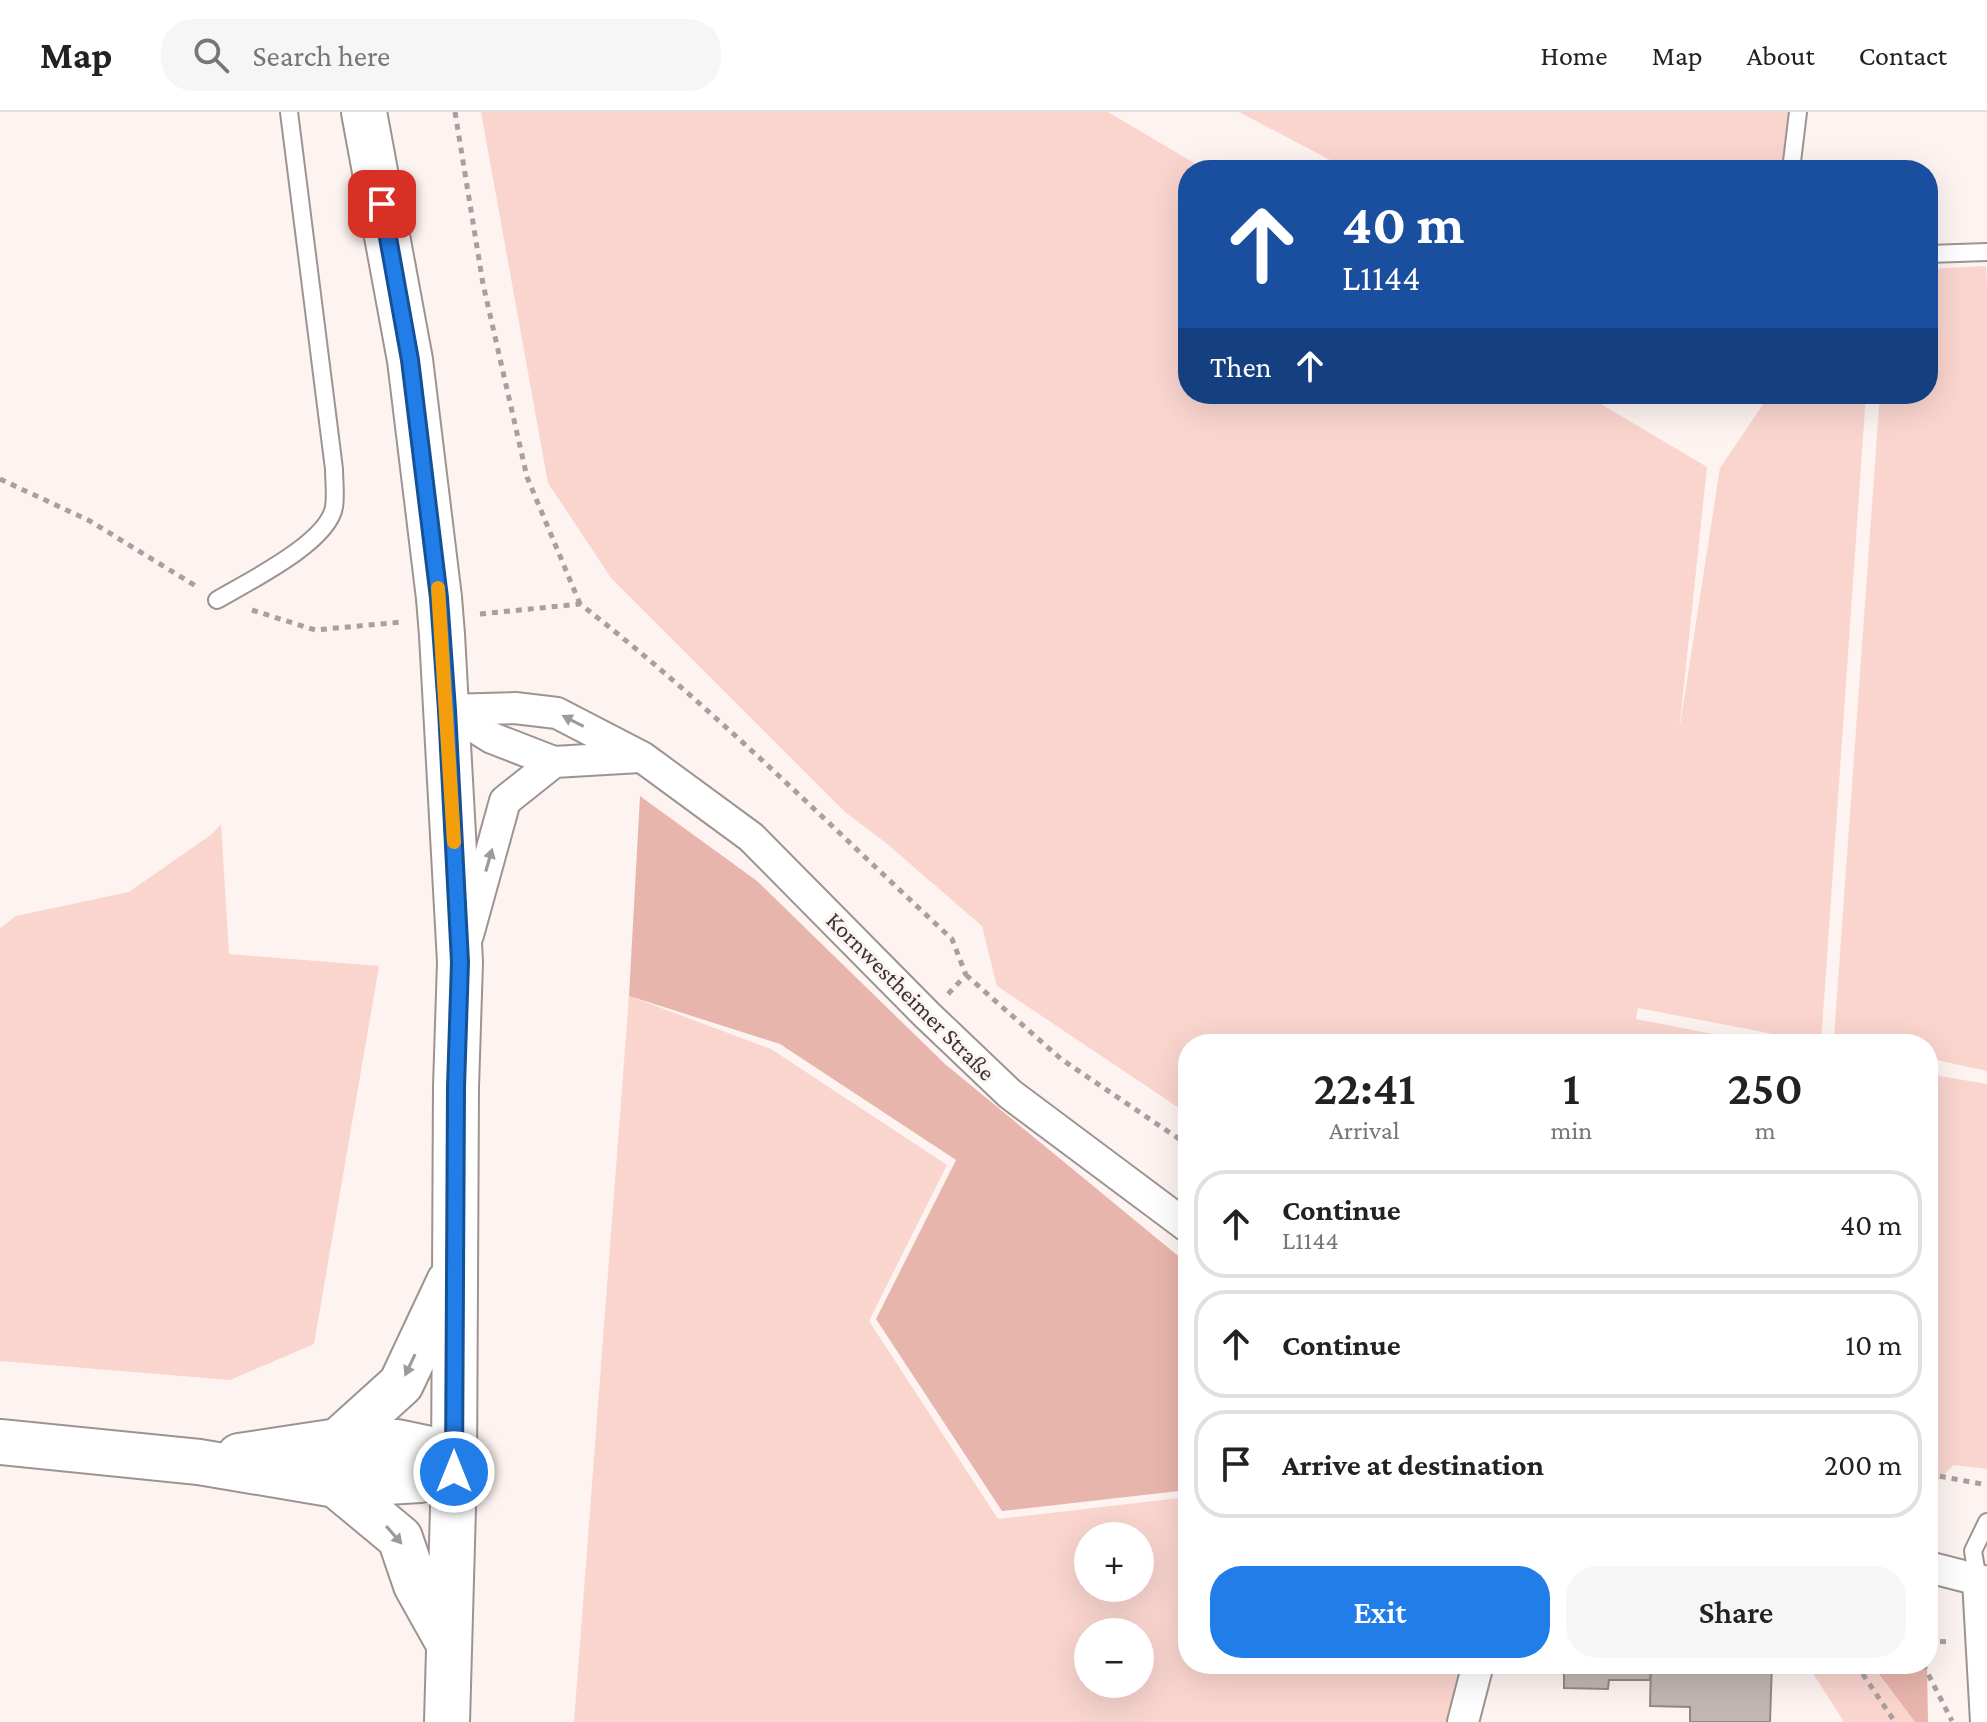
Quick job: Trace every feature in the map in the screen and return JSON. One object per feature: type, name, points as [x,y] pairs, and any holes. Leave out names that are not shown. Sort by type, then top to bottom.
[{"type":"main road","points":[[364,112],[410,360],[441,616],[460,962],[454,1463],[447,1722]]},
{"type":"main road","points":[[338,1441],[401,1384],[455,1269]]},
{"type":"main road","points":[[199,1462],[338,1441],[397,1442],[454,1463]]},
{"type":"main road","points":[[0,1442],[199,1462],[336,1485],[420,1480],[454,1463]]},
{"type":"main road","points":[[336,1485],[400,1538],[416,1585],[449,1644]]},
{"type":"street","name":"Kornwestheimer Straße","points":[[447,710],[515,708],[557,713],[642,757],[751,837],[1010,1094],[1178,1220]]},
{"type":"street","points":[[447,710],[492,738],[554,762],[642,757]]},
{"type":"street","points":[[460,962],[505,801],[554,762]]},
{"type":"street","points":[[1938,1570],[1982,1581],[1986,1722]]},
{"type":"street","points":[[1463,1722],[1475,1674]]},
{"type":"lane","points":[[217,600],[290,556],[313,538],[328,522],[334,508],[332,454],[289,112]]},
{"type":"lane","points":[[1792,160],[1798,112]]},
{"type":"lane","points":[[1938,254],[1987,252]]},
{"type":"lane","points":[[1982,1581],[1973,1551],[1987,1522]]},
{"type":"path","points":[[455,112],[483,284],[527,477],[580,604]]},
{"type":"path","points":[[966,975],[1061,1059],[1178,1138]]},
{"type":"path","points":[[1938,1476],[1987,1485]]},
{"type":"path","points":[[1863,1674],[1895,1722]]},
{"type":"path","points":[[1928,1674],[1953,1722]]},
{"type":"shaded area","points":[[481,112],[1108,112],[1189,160],[1178,160],[1178,404],[1601,404],[1707,467],[1679,732],[1720,468],[1763,404],[1865,404],[1822,1034],[1774,1034],[1638,1008],[1636,1019],[1713,1034],[1178,1034],[1178,1107],[997,986],[982,926],[845,812],[611,578],[548,483]]},
{"type":"shaded area","points":[[1239,112],[1797,112],[1790,160],[1330,160]]},
{"type":"shaded area","points":[[1986,266],[1987,1071],[1938,1060],[1938,1034],[1834,1034],[1879,404],[1938,404],[1938,268]]},
{"type":"shaded area","points":[[640,796],[757,881],[945,1064],[1178,1256],[1178,1491],[1002,1511],[876,1319],[956,1160],[780,1044],[629,996]]},
{"type":"shaded area","points":[[221,824],[229,954],[379,966],[314,1344],[230,1380],[0,1361],[0,928],[16,916],[129,892],[212,834]]},
{"type":"shaded area","points":[[629,996],[771,1049],[947,1165],[869,1321],[998,1519],[1178,1498],[1178,1674],[1460,1674],[1448,1722],[574,1722]]},
{"type":"shaded area","points":[[1938,1076],[1987,1084],[1987,1469],[1953,1465],[1938,1481]]},
{"type":"shaded area","points":[[1813,1674],[1878,1674],[1915,1722],[1844,1722]]},
{"type":"shaded area","points":[[1879,1674],[1927,1674],[1928,1722],[1915,1722]]},
{"type":"building","points":[[1564,1674],[1650,1674],[1650,1680],[1609,1680],[1608,1689],[1564,1688]]},
{"type":"building","points":[[1651,1674],[1772,1674],[1770,1722],[1690,1722],[1690,1707],[1650,1706]]},
{"type":"slow traffic","points":[[438,588],[454,842]]},
{"type":"route","points":[[382,204],[410,360],[439,598],[447,710],[460,962],[456,1087],[454,1472]]}]
